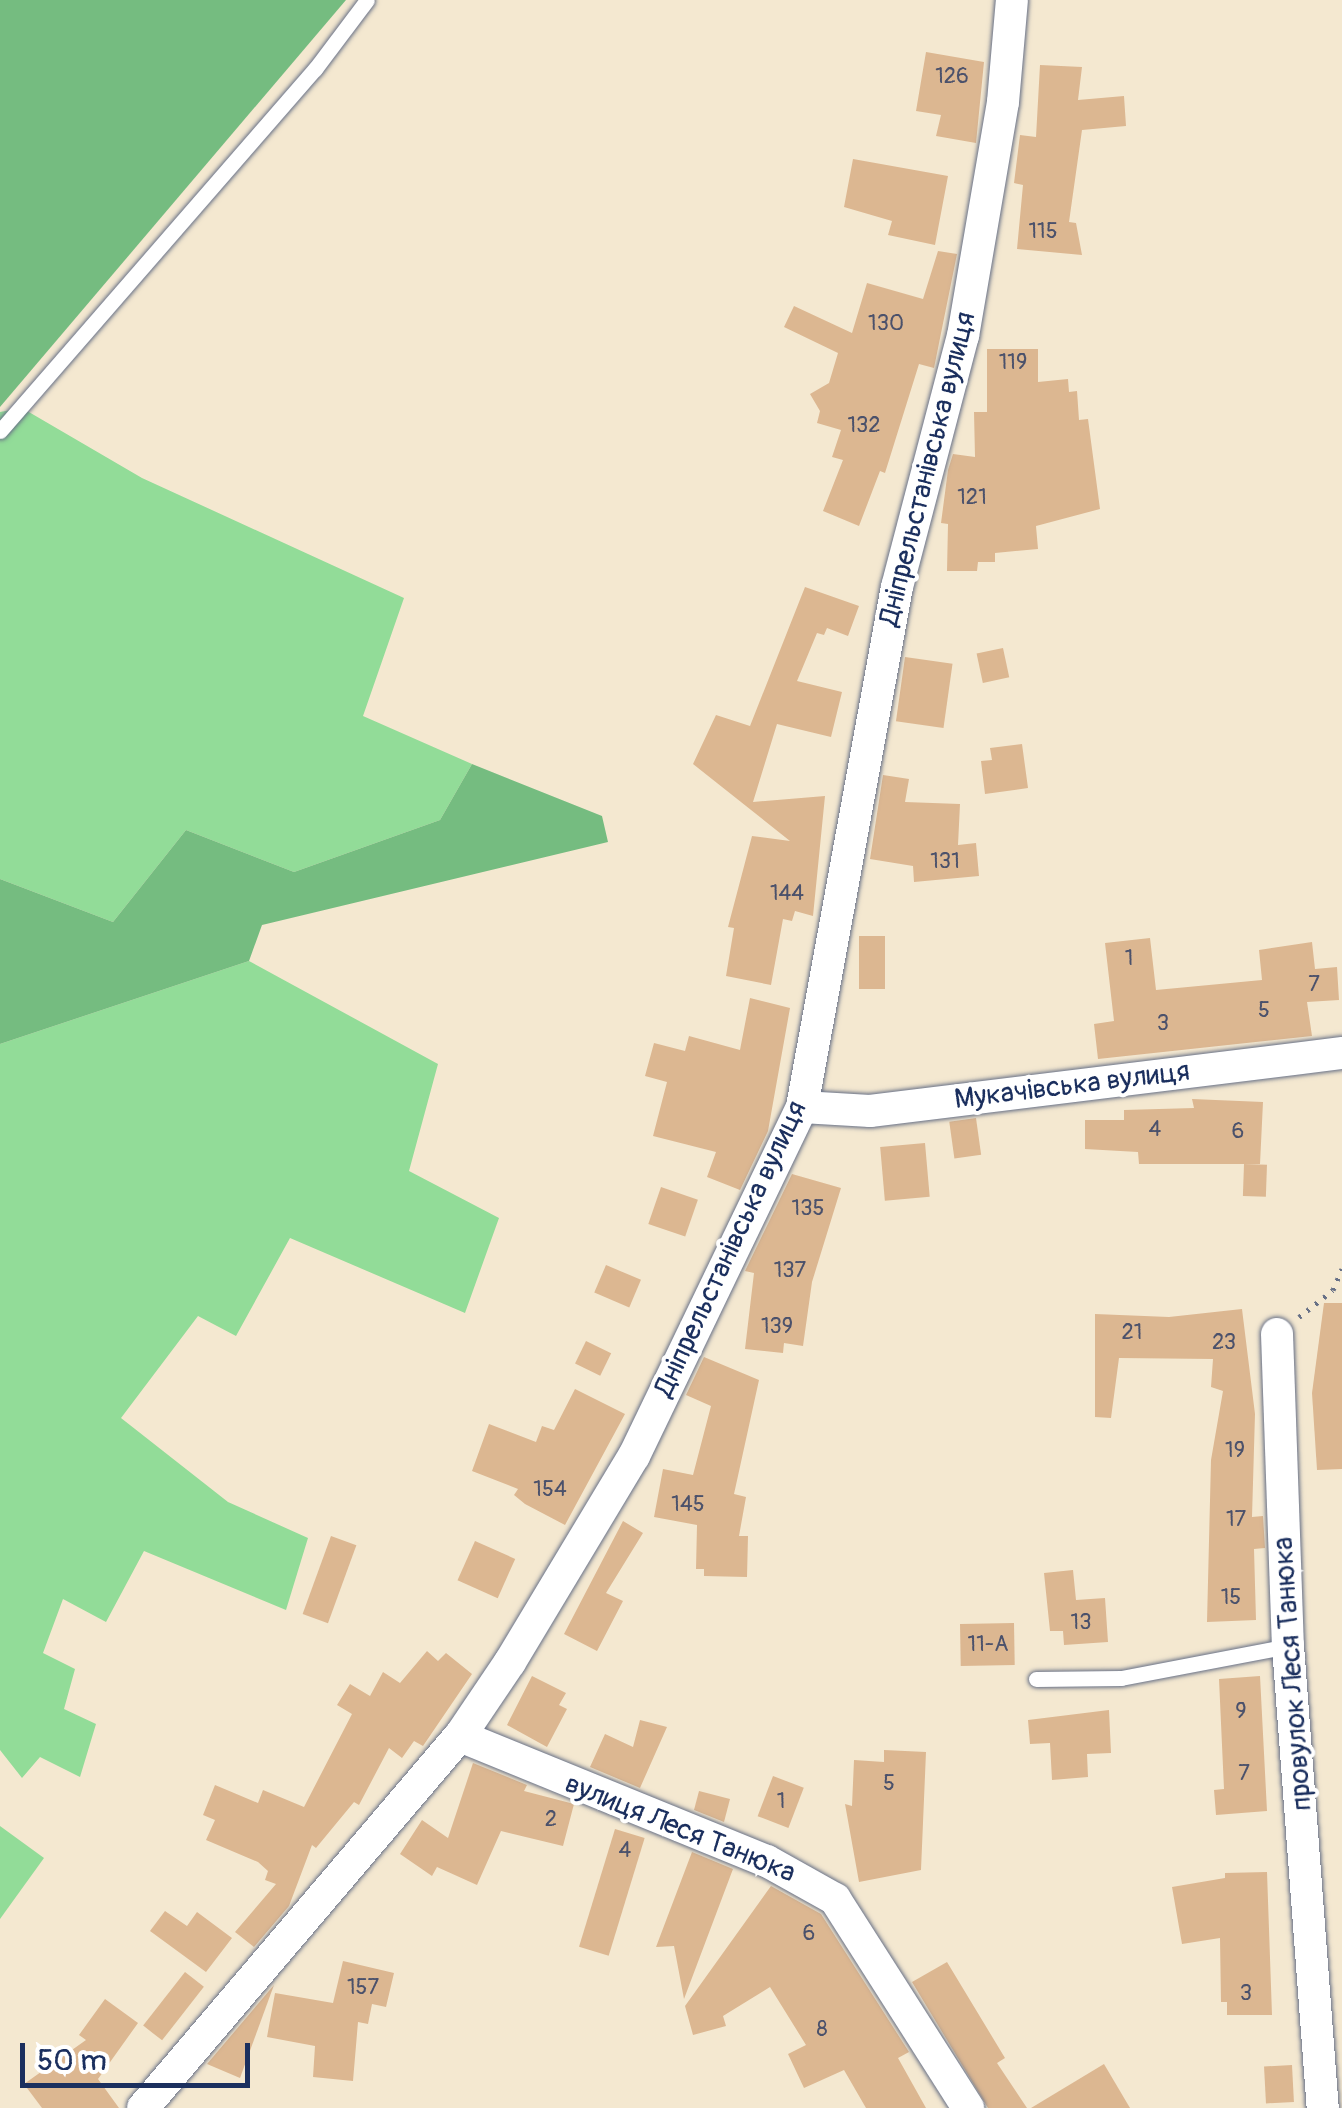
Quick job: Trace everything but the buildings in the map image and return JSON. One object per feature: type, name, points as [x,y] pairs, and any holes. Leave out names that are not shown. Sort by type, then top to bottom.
[{"type":"street","name":"Дніпрельстанівська вулиця","points":[[143,2108],[460,1736],[634,1456],[802,1107],[897,587],[963,336],[1003,102],[1012,0]]},
{"type":"street","name":"Мукачівська вулиця","points":[[802,1107],[870,1110],[1342,1053]]},
{"type":"street","name":"провулок Леся Танюка","points":[[1277,1334],[1288,1646],[1323,2108]]},
{"type":"street","name":"вулиця Леся Танюка","points":[[460,1736],[767,1861],[835,1900],[968,2108]]},
{"type":"lane","points":[[0,431],[315,69],[367,0]]},
{"type":"lane","points":[[1036,1679],[1121,1678],[1288,1646]]},
{"type":"path","points":[[1277,1334],[1333,1290],[1342,1269]]},
{"type":"green space","points":[[0,0],[346,0],[0,407]]},
{"type":"green space","points":[[22,408],[142,478],[404,598],[363,716],[472,764],[440,820],[294,872],[186,830],[113,922],[0,879],[0,412]]},
{"type":"green space","points":[[472,764],[602,816],[608,842],[262,925],[249,961],[0,1044],[0,879],[113,922],[186,830],[294,872],[440,820]]},
{"type":"green space","points":[[249,961],[438,1064],[409,1171],[499,1218],[465,1313],[290,1238],[236,1336],[198,1316],[121,1418],[228,1502],[308,1538],[286,1610],[144,1551],[106,1622],[63,1599],[43,1653],[75,1669],[64,1709],[96,1724],[80,1777],[40,1757],[22,1778],[0,1750],[0,1044]]},
{"type":"green space","points":[[0,1826],[44,1858],[0,1919]]}]
